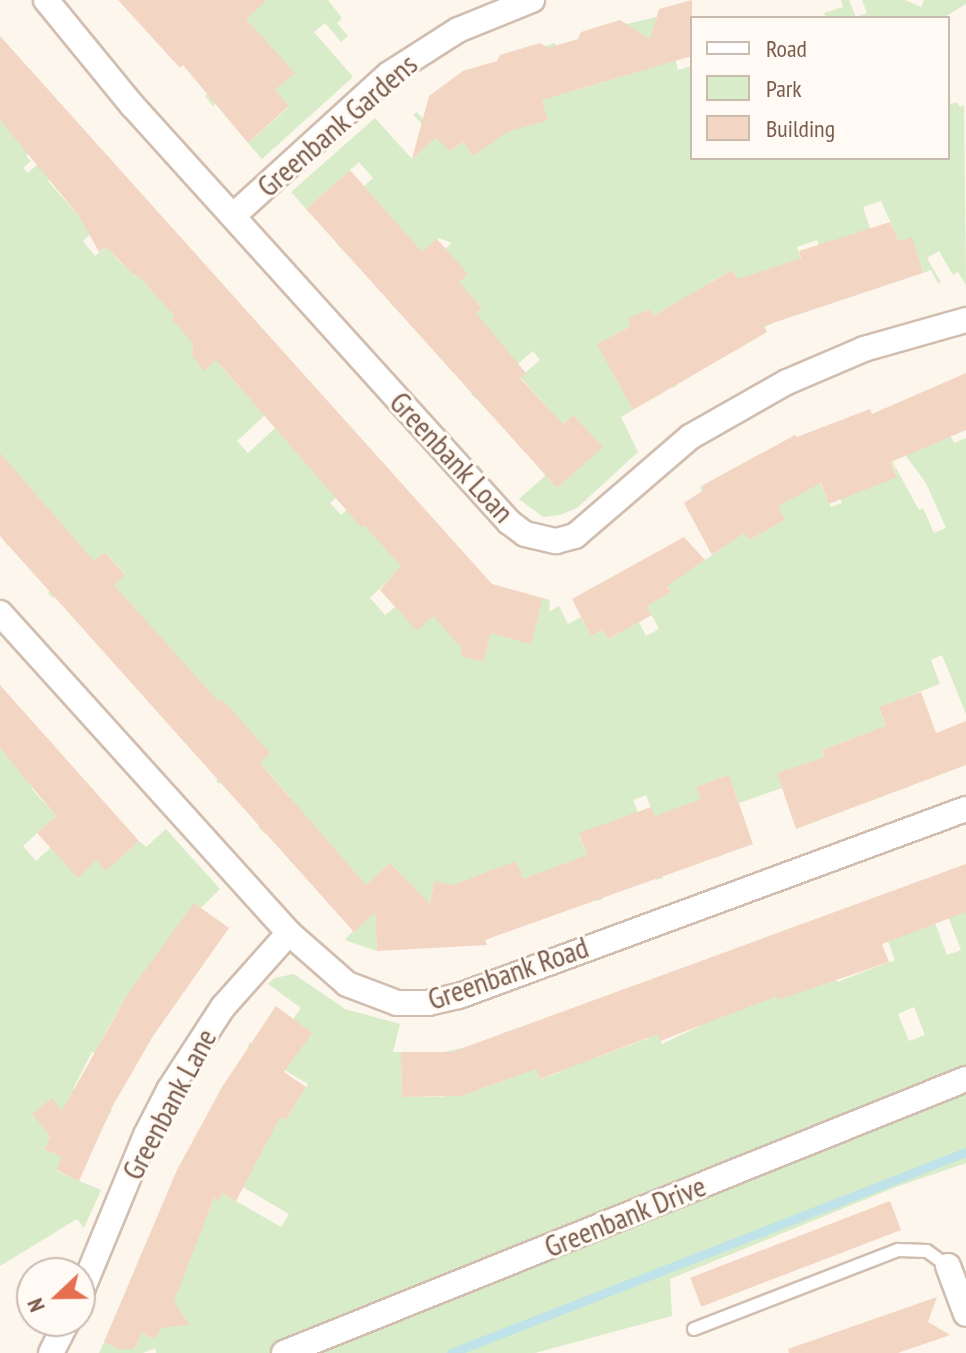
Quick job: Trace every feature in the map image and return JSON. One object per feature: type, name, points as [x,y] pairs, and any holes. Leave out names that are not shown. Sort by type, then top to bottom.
[{"type":"street","name":"Greenbank Loan","points":[[46,0],[82,49],[509,522],[525,534],[556,541],[575,536],[673,450],[744,404],[832,361],[966,320]]},
{"type":"street","name":"Greenbank Gardens","points":[[233,216],[389,74],[415,55],[477,20],[532,0]]},
{"type":"street","name":"Greenbank Road","points":[[0,613],[289,933],[332,974],[356,989],[407,1005],[439,1002],[966,809]]},
{"type":"street","name":"Greenbank Lane","points":[[96,1257],[146,1135],[169,1090],[223,1007],[289,933]]},
{"type":"street","name":"Greenbank Drive","points":[[284,1353],[966,1079]]},
{"type":"street","points":[[948,1266],[964,1304]]},
{"type":"lane","points":[[694,1329],[898,1250],[927,1251],[948,1266]]},
{"type":"green space","points":[[244,0],[328,0],[342,18],[337,23],[348,36],[341,42],[325,23],[314,32],[353,77],[262,159],[248,143],[289,107],[275,90],[294,73],[274,51],[213,106],[205,96],[228,76],[246,19],[254,11]]},
{"type":"green space","points":[[841,0],[849,0],[856,16],[825,16],[824,13],[843,7]]},
{"type":"green space","points":[[862,0],[905,0],[921,7],[924,0],[966,0],[966,4],[946,16],[859,16],[867,13]]},
{"type":"green space","points":[[656,17],[669,60],[675,58],[678,70],[690,67],[690,160],[950,160],[950,102],[957,102],[960,107],[964,105],[966,285],[958,272],[953,275],[939,251],[927,258],[941,282],[938,283],[931,270],[923,273],[912,238],[899,241],[881,201],[863,207],[870,229],[839,298],[817,240],[797,247],[803,265],[771,324],[765,327],[732,270],[709,283],[718,311],[680,301],[653,316],[650,309],[642,312],[655,347],[677,386],[672,388],[636,323],[598,344],[633,410],[621,417],[638,452],[577,508],[560,515],[543,517],[519,499],[546,475],[557,488],[602,447],[573,415],[546,439],[538,430],[520,447],[515,441],[550,410],[520,377],[540,360],[533,351],[476,399],[471,394],[507,362],[453,335],[482,308],[473,298],[465,305],[394,307],[390,303],[438,261],[436,257],[452,243],[439,238],[419,255],[394,221],[350,258],[338,245],[378,209],[361,189],[373,178],[359,162],[306,209],[291,192],[375,118],[412,159],[436,138],[413,115],[417,112],[450,151],[463,142],[473,156],[489,118],[547,120],[542,99],[545,46],[555,43],[570,92],[640,71],[626,24]]},
{"type":"green space","points":[[0,96],[29,153],[26,156],[31,161],[23,168],[28,173],[80,126],[70,162],[48,181],[78,215],[114,212],[83,241],[95,256],[106,247],[123,265],[168,224],[128,268],[135,277],[138,275],[171,312],[214,275],[217,279],[173,319],[199,340],[193,345],[192,356],[204,370],[257,324],[260,329],[220,365],[261,411],[305,378],[237,441],[248,453],[276,427],[338,496],[330,503],[341,515],[349,508],[364,525],[441,529],[370,598],[385,615],[395,607],[481,572],[461,656],[483,662],[491,633],[531,643],[543,598],[550,600],[549,612],[559,606],[568,624],[581,617],[591,636],[603,630],[609,639],[621,632],[616,623],[634,613],[646,636],[659,629],[647,606],[671,592],[661,575],[695,567],[724,547],[700,487],[703,485],[726,499],[749,540],[785,520],[772,495],[815,472],[831,507],[842,503],[831,476],[897,476],[872,408],[895,466],[919,510],[923,508],[934,533],[946,528],[926,483],[906,456],[946,427],[954,443],[966,438],[966,714],[942,655],[931,660],[940,684],[879,708],[909,787],[894,792],[870,732],[822,750],[829,768],[829,794],[816,760],[778,773],[782,788],[739,803],[729,775],[697,787],[722,855],[715,858],[696,805],[659,830],[646,795],[633,800],[663,878],[656,880],[640,837],[579,834],[603,899],[597,901],[581,858],[543,919],[538,921],[516,862],[477,914],[486,940],[460,886],[434,882],[429,907],[375,910],[377,951],[345,940],[401,874],[390,863],[366,885],[304,817],[285,816],[265,834],[258,827],[290,797],[262,765],[240,765],[219,784],[216,781],[259,742],[209,711],[114,585],[125,574],[105,552],[53,598],[48,593],[68,575],[48,510],[8,546],[2,538],[43,502],[0,456]]},
{"type":"green space","points":[[48,738],[65,759],[32,789],[56,816],[23,846],[36,861],[83,818],[77,877],[96,860],[106,871],[139,841],[146,847],[166,829],[220,889],[201,908],[164,1017],[127,995],[105,1033],[141,1055],[132,1072],[92,1052],[73,1089],[112,1110],[102,1128],[61,1110],[52,1099],[33,1114],[50,1136],[44,1149],[62,1157],[56,1171],[101,1190],[84,1228],[77,1219],[0,1266],[0,748],[17,766]]},
{"type":"green space","points":[[933,877],[966,912],[966,1163],[896,1187],[670,1279],[672,1316],[535,1353],[156,1353],[155,1348],[143,1353],[99,1353],[104,1342],[119,1349],[134,1349],[142,1333],[155,1339],[163,1323],[182,1314],[171,1305],[214,1198],[219,1200],[222,1193],[281,1227],[289,1214],[219,1173],[236,1156],[255,1165],[268,1139],[243,1125],[263,1107],[286,1120],[308,1084],[247,1048],[250,1042],[287,1068],[293,1019],[301,1008],[268,984],[274,978],[294,974],[345,1009],[400,1024],[393,1052],[401,1052],[402,1097],[445,1097],[444,1052],[462,1048],[478,1090],[518,1075],[503,1033],[516,1029],[525,1053],[530,1052],[541,1079],[560,1072],[556,1061],[592,1047],[596,1058],[649,1038],[639,984],[662,1044],[702,1025],[690,993],[767,970],[779,1000],[833,973],[837,982],[895,960],[872,899],[935,923],[947,955],[961,950]],"holes":[[[914,1007],[925,1035],[909,1041],[898,1014]]]},
{"type":"building","points":[[118,0],[267,0],[246,19],[295,73],[275,90],[289,106],[248,143],[183,65],[180,68]]},
{"type":"building","points":[[692,0],[690,57],[542,100],[548,120],[507,132],[473,156],[463,142],[450,151],[436,138],[412,159],[429,96],[463,71],[540,43],[548,48],[578,39],[581,32],[620,20],[650,39],[659,9]]},
{"type":"building","points":[[0,36],[492,584],[543,598],[531,644],[491,633],[483,662],[460,656],[462,648],[433,616],[417,631],[380,590],[401,566],[364,525],[361,527],[216,360],[204,371],[192,356],[193,344],[172,319],[175,317],[138,275],[136,277],[106,247],[99,252],[79,216],[0,120]]},
{"type":"building","points":[[350,170],[422,252],[437,239],[468,274],[459,282],[482,308],[476,313],[526,373],[520,378],[563,424],[573,415],[603,447],[557,488],[306,209]]},
{"type":"building","points":[[890,222],[899,241],[912,237],[923,273],[764,326],[767,332],[633,410],[597,344],[631,326],[628,318],[650,309],[653,316],[732,270],[738,279],[801,258],[799,251]]},
{"type":"building","points":[[966,373],[966,430],[891,462],[897,477],[829,504],[821,483],[778,506],[785,520],[749,540],[744,533],[712,555],[684,503],[705,489],[703,485],[795,435],[797,437],[870,409],[872,414]]},
{"type":"building","points":[[0,453],[94,561],[105,552],[125,575],[114,585],[219,702],[222,699],[270,753],[260,763],[366,885],[390,863],[430,904],[434,881],[453,885],[516,861],[523,879],[587,855],[579,833],[651,807],[655,816],[701,799],[696,787],[729,775],[753,844],[485,940],[487,945],[377,951],[375,912],[354,932],[0,536]]},
{"type":"building","points":[[684,537],[705,560],[667,586],[671,592],[647,606],[652,615],[608,639],[603,630],[591,636],[572,599]]},
{"type":"building","points":[[0,685],[139,841],[106,871],[96,860],[78,878],[37,833],[56,816],[0,748]]},
{"type":"building","points":[[921,692],[936,733],[966,721],[966,765],[796,829],[777,773],[825,757],[822,750],[886,726],[879,707]]},
{"type":"building","points":[[966,864],[966,912],[882,944],[889,962],[778,1000],[777,996],[660,1041],[658,1034],[540,1079],[536,1069],[461,1096],[402,1097],[401,1052],[452,1052]]},
{"type":"building","points":[[194,903],[229,928],[153,1036],[111,1109],[79,1181],[56,1170],[62,1157],[44,1149],[50,1136],[32,1114],[52,1098],[62,1111],[127,995]]},
{"type":"building","points":[[276,1006],[312,1033],[284,1072],[306,1087],[286,1120],[280,1117],[236,1201],[222,1193],[219,1201],[214,1198],[174,1301],[189,1325],[161,1328],[155,1339],[142,1333],[134,1349],[119,1349],[104,1342],[177,1170],[222,1087]]},
{"type":"building","points":[[890,1201],[901,1230],[701,1307],[690,1278]]},
{"type":"building","points":[[937,1297],[928,1322],[950,1335],[898,1353],[789,1353],[788,1349]]},
{"type":"waterway","points":[[451,1353],[966,1152]]}]
